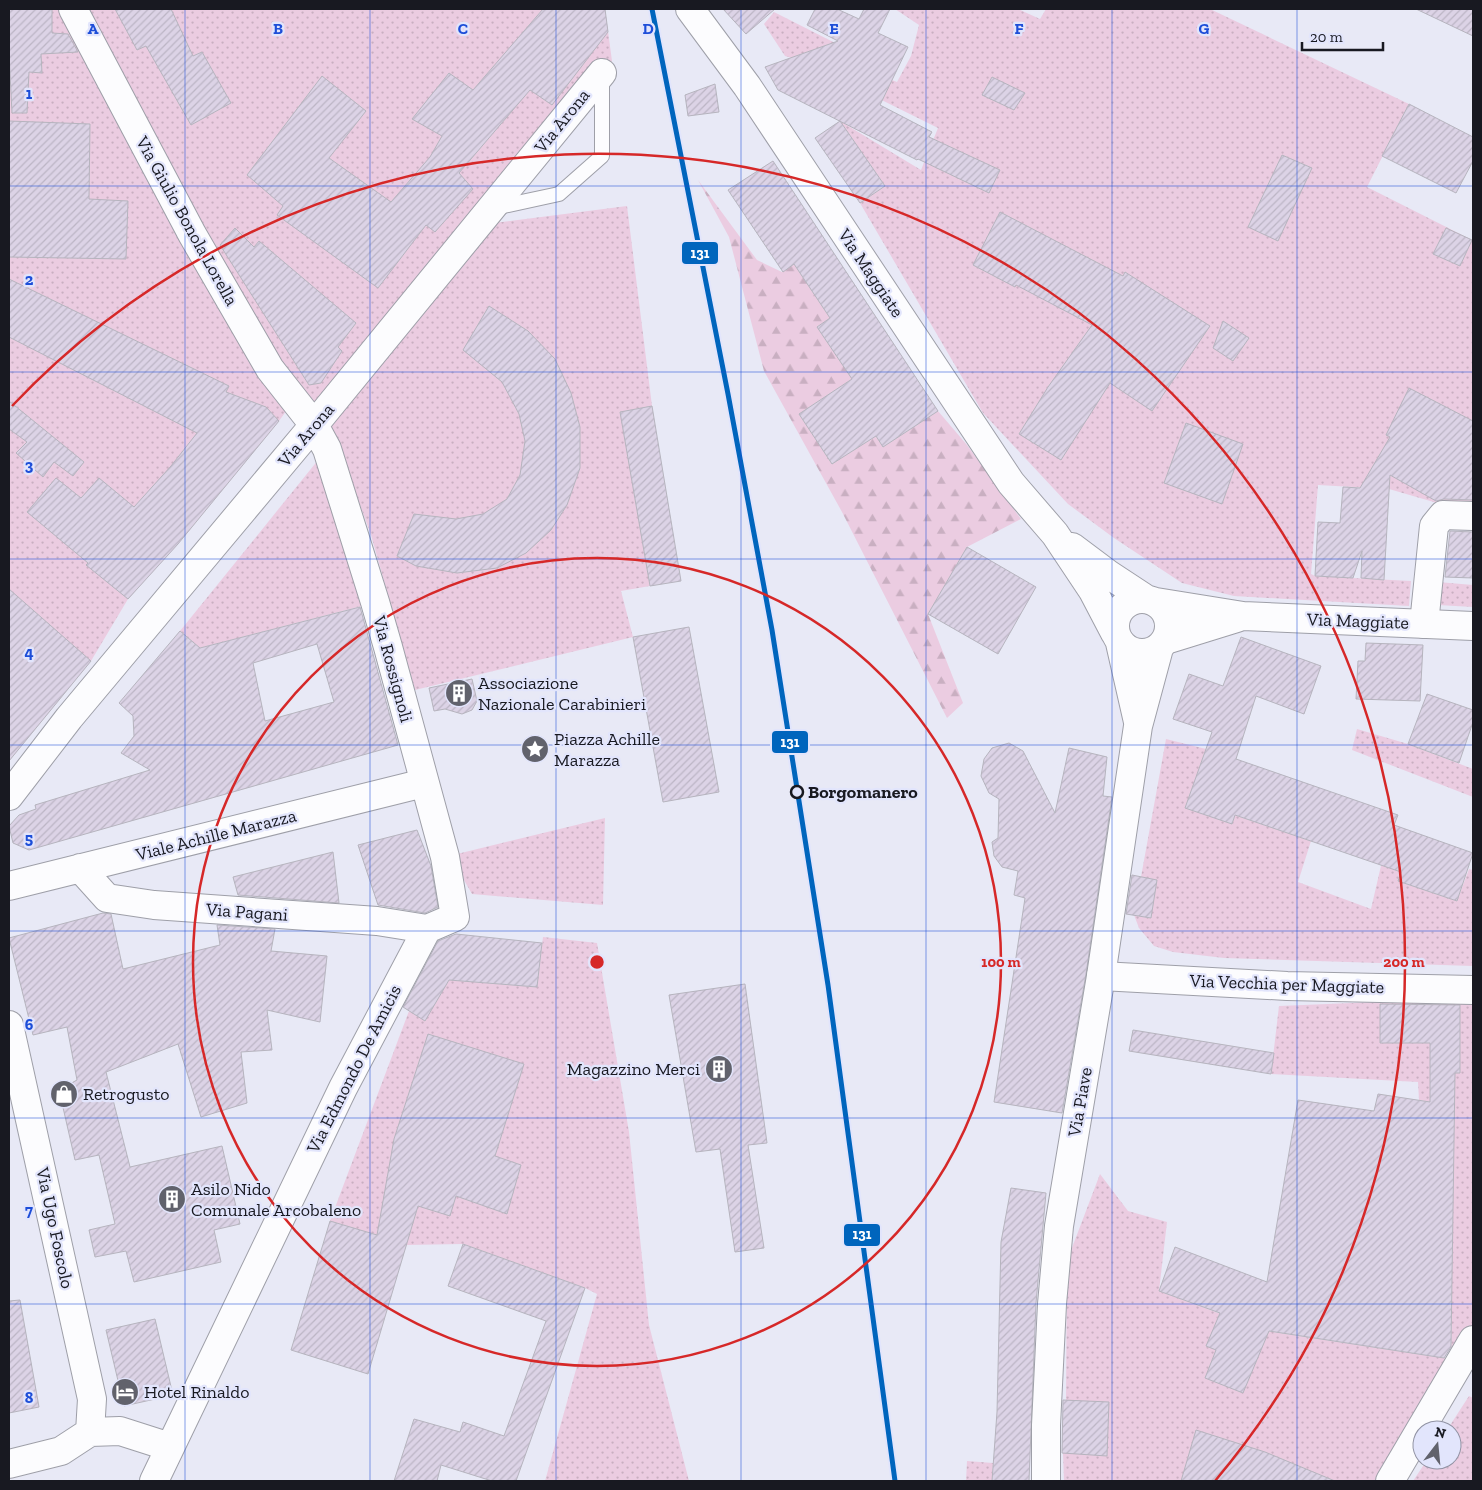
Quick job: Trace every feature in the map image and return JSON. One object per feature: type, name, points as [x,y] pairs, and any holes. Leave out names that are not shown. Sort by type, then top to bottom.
[{"type":"street","name":"Via Giulio Bonola Lorella","points":[[73,9],[192,234],[270,369],[314,425]]},
{"type":"street","name":"Via Maggiate","points":[[690,9],[747,86],[1011,484],[1055,534],[1093,591],[1117,638]]},
{"type":"street","name":"Via Arona","points":[[9,796],[69,718],[314,425],[602,72]]},
{"type":"street","name":"Via Rossignoli","points":[[314,425],[327,449],[372,593],[445,857],[455,917],[427,929]]},
{"type":"street","points":[[1424,624],[1434,526],[1442,515],[1473,516]]},
{"type":"street","name":"Via Maggiate","points":[[1055,534],[1108,574],[1151,601],[1244,616],[1473,626]]},
{"type":"street","points":[[1137,599],[1151,601],[1167,615],[1170,624],[1169,632],[1162,644],[1151,652],[1134,653],[1126,649],[1117,638],[1114,624],[1116,615],[1128,602],[1137,599]]},
{"type":"street","name":"Via Maggiate","points":[[1162,644],[1244,616]]},
{"type":"street","name":"Via Piave","points":[[1117,638],[1138,726]]},
{"type":"street","name":"Via Piave","points":[[1046,1481],[1046,1425],[1052,1304],[1059,1226],[1101,976],[1138,726],[1162,644]]},
{"type":"street","name":"Viale Achille Marazza","points":[[9,886],[424,783]]},
{"type":"street","name":"Via Pagani","points":[[80,868],[107,898],[154,905],[377,921],[427,929]]},
{"type":"street","name":"Via Edmondo De Amicis","points":[[154,1481],[343,1088],[427,929]]},
{"type":"street","name":"Via Vecchia per Maggiate","points":[[1101,976],[1286,986],[1473,990]]},
{"type":"street","name":"Via Ugo Foscolo","points":[[9,1025],[92,1399],[90,1432]]},
{"type":"street","points":[[1390,1481],[1465,1373],[1473,1340]]},
{"type":"street","points":[[9,1464],[61,1451],[90,1432],[120,1431],[170,1447]]},
{"type":"lane","points":[[490,209],[560,194],[602,156],[602,72]]},
{"type":"green space","points":[[9,9],[605,9],[612,61],[478,225],[627,206],[652,406],[621,412],[650,586],[621,591],[633,637],[415,690],[371,535],[326,412],[294,400],[178,544],[128,599],[91,661],[9,761]]},
{"type":"green space","points":[[895,9],[1018,9],[1040,19],[1046,9],[1210,9],[1409,104],[1367,187],[1473,239],[1473,508],[1444,505],[1389,489],[1318,485],[1311,574],[1315,576],[1411,581],[1409,606],[1234,596],[1182,583],[1114,538],[1068,504],[983,413],[860,203],[885,186],[840,121],[921,170],[938,128],[803,61],[785,56],[764,24],[774,12],[845,48],[848,63],[897,82],[911,56],[919,25]]},
{"type":"green space","points":[[698,180],[757,260],[782,272],[794,264],[830,318],[817,327],[852,379],[799,414],[832,464],[876,436],[883,447],[938,411],[967,445],[1021,519],[967,547],[928,614],[963,703],[947,718],[842,512],[764,371],[729,237]]},
{"type":"green space","points":[[327,449],[366,605],[200,648],[180,631]]},
{"type":"green space","points":[[1438,582],[1473,585],[1473,607],[1438,605]]},
{"type":"green space","points":[[1357,729],[1408,744],[1473,769],[1473,797],[1352,750]]},
{"type":"green space","points":[[1166,739],[1206,749],[1186,808],[1232,824],[1235,815],[1311,841],[1298,882],[1371,909],[1383,857],[1404,864],[1398,881],[1457,901],[1469,869],[1473,870],[1473,966],[1224,958],[1173,952],[1154,946],[1139,928],[1134,915],[1151,918],[1153,904],[1136,901],[1154,898],[1157,880],[1141,877]]},
{"type":"green space","points":[[605,818],[603,905],[472,894],[464,880],[457,854]]},
{"type":"green space","points":[[543,937],[597,943],[629,1132],[649,1325],[689,1481],[545,1481],[597,1294],[463,1244],[407,1245],[330,1221],[409,1011],[425,1020],[449,980],[537,987]]},
{"type":"green space","points":[[1473,998],[1473,1327],[1419,1420],[1412,1420],[1412,1431],[1383,1481],[1064,1481],[1067,1261],[1100,1174],[1128,1211],[1167,1222],[1159,1291],[1267,1331],[1451,1359],[1454,1106],[1419,1100],[1418,1082],[1271,1074],[1279,1006]]},
{"type":"green space","points":[[1469,1396],[1473,1398],[1473,1481],[1413,1481],[1420,1470],[1462,1470],[1462,1420],[1453,1420]]},
{"type":"green space","points":[[967,1461],[993,1463],[992,1481],[966,1481]]},
{"type":"building","points":[[9,9],[52,9],[52,33],[68,34],[78,52],[41,54],[42,73],[29,72],[27,113],[12,113]]},
{"type":"building","points":[[115,9],[171,9],[193,56],[202,52],[231,103],[191,125],[146,46],[137,50]]},
{"type":"building","points":[[543,9],[605,9],[608,32],[552,105],[530,90],[459,173],[473,189],[435,232],[426,225],[378,288],[277,215],[283,206],[247,175],[322,76],[366,111],[329,158],[391,202],[430,157],[442,136],[412,119],[449,73],[473,90]]},
{"type":"building","points":[[723,9],[775,9],[746,34]]},
{"type":"building","points":[[815,9],[837,9],[859,19],[864,9],[890,9],[878,33],[908,47],[880,105],[932,132],[929,137],[1000,170],[989,193],[917,160],[778,90],[765,67],[838,41],[807,25]]},
{"type":"building","points":[[1416,9],[1473,9],[1473,36]]},
{"type":"building","points":[[992,77],[1025,93],[1014,110],[982,95]]},
{"type":"building","points":[[715,84],[719,112],[688,116],[685,95]]},
{"type":"building","points":[[1409,104],[1473,137],[1473,161],[1456,193],[1382,156]]},
{"type":"building","points":[[9,121],[90,124],[89,199],[128,201],[126,259],[9,257]]},
{"type":"building","points":[[840,121],[885,186],[860,203],[815,138]]},
{"type":"building","points":[[1282,155],[1312,168],[1278,241],[1248,227]]},
{"type":"building","points":[[773,161],[938,411],[883,447],[876,436],[832,464],[799,414],[852,379],[817,327],[830,318],[794,264],[783,272],[728,190]]},
{"type":"building","points":[[1000,212],[1123,276],[1125,272],[1210,326],[1152,411],[1110,383],[1061,460],[1019,434],[1048,387],[1092,325],[1016,285],[1015,287],[973,265]]},
{"type":"building","points":[[235,228],[254,247],[259,241],[356,323],[338,347],[342,351],[321,383],[309,385],[220,245]]},
{"type":"building","points":[[1446,228],[1472,240],[1460,266],[1433,254]]},
{"type":"building","points":[[9,279],[229,386],[226,392],[266,407],[279,421],[178,544],[128,599],[86,565],[88,563],[27,512],[56,478],[81,498],[99,478],[134,507],[171,466],[197,433],[9,337]]},
{"type":"building","points":[[489,306],[528,331],[555,359],[571,393],[580,427],[580,468],[567,505],[551,530],[526,553],[497,568],[457,573],[416,566],[397,556],[414,514],[456,519],[483,514],[507,499],[520,475],[525,441],[519,414],[502,382],[463,350]]},
{"type":"building","points":[[1223,321],[1249,338],[1233,361],[1213,348]]},
{"type":"building","points":[[1409,388],[1473,421],[1473,500],[1444,499],[1436,501],[1390,475],[1384,580],[1361,578],[1362,551],[1353,578],[1315,576],[1318,522],[1340,523],[1343,487],[1360,488],[1390,437],[1386,435]]},
{"type":"building","points":[[9,401],[84,462],[73,476],[54,462],[43,477],[16,453],[27,442],[9,429]]},
{"type":"building","points":[[652,406],[681,581],[650,586],[620,412]]},
{"type":"building","points":[[1186,423],[1243,444],[1222,504],[1164,483]]},
{"type":"building","points":[[1450,531],[1473,532],[1473,578],[1445,577]]},
{"type":"building","points":[[967,547],[1036,587],[998,654],[928,614]]},
{"type":"building","points":[[9,589],[91,661],[9,761]]},
{"type":"building","points":[[360,607],[398,745],[29,850],[13,843],[9,826],[19,815],[36,809],[35,805],[150,770],[121,753],[134,736],[133,716],[119,703],[180,631],[200,648]],"holes":[[[317,644],[334,702],[265,721],[253,663]]]},
{"type":"building","points":[[689,627],[719,792],[663,802],[633,637]]},
{"type":"building","points":[[1241,637],[1321,666],[1304,714],[1256,696],[1236,759],[1398,815],[1394,825],[1473,853],[1457,901],[1398,881],[1401,872],[1235,815],[1232,824],[1185,808],[1212,732],[1173,719],[1189,674],[1223,686]]},
{"type":"building","points":[[1366,643],[1423,645],[1420,701],[1356,699],[1358,661],[1365,661]]},
{"type":"building","name":"Associazione Nazionale Carabinieri","points":[[472,679],[477,701],[472,710],[462,714],[445,709],[434,711],[429,688]]},
{"type":"building","points":[[1427,694],[1473,710],[1473,722],[1459,763],[1408,744]]},
{"type":"building","points":[[1009,743],[1023,751],[1055,813],[1069,748],[1107,757],[1103,796],[1112,797],[1086,974],[1062,1113],[994,1102],[1025,898],[1014,895],[1018,871],[1002,867],[994,856],[992,842],[998,838],[999,799],[989,793],[981,776],[984,759],[992,748]]},
{"type":"building","points":[[417,830],[431,866],[438,907],[425,913],[378,905],[358,845]]},
{"type":"building","points":[[333,852],[339,903],[238,895],[233,877]]},
{"type":"building","points":[[1132,875],[1157,880],[1151,918],[1126,914]]},
{"type":"building","points":[[103,913],[111,914],[123,969],[220,945],[217,925],[275,929],[271,951],[327,956],[320,1022],[267,1010],[272,1050],[241,1052],[247,1103],[201,1117],[178,1044],[106,1072],[130,1167],[222,1146],[240,1224],[214,1230],[221,1262],[134,1282],[126,1251],[95,1257],[89,1230],[115,1224],[99,1155],[75,1160],[59,1090],[77,1080],[67,1027],[33,1035],[9,938]]},
{"type":"building","points":[[456,934],[542,943],[537,987],[449,980],[425,1021],[403,1007],[438,941]]},
{"type":"building","name":"Magazzino Merci","points":[[745,984],[767,1143],[748,1145],[764,1248],[735,1252],[720,1149],[696,1152],[669,995]]},
{"type":"building","points":[[1380,1004],[1460,1005],[1460,1073],[1455,1073],[1451,1347],[1444,1358],[1269,1331],[1243,1393],[1205,1378],[1216,1350],[1206,1346],[1220,1313],[1159,1291],[1175,1247],[1267,1282],[1298,1100],[1374,1111],[1378,1094],[1430,1102],[1430,1043],[1380,1043]]},
{"type":"building","points":[[1133,1030],[1274,1053],[1271,1074],[1129,1051]]},
{"type":"building","points":[[428,1034],[524,1064],[495,1156],[521,1165],[507,1214],[456,1196],[450,1216],[418,1206],[368,1374],[291,1350],[330,1221],[377,1235],[394,1139]]},
{"type":"building","points":[[1011,1188],[1046,1193],[1036,1303],[1029,1481],[992,1481],[997,1412],[1001,1242]]},
{"type":"building","points":[[463,1244],[585,1288],[516,1481],[492,1481],[441,1465],[437,1481],[394,1481],[414,1419],[460,1432],[463,1422],[504,1436],[546,1321],[448,1286]]},
{"type":"building","points":[[20,1300],[39,1407],[9,1413],[9,1301]]},
{"type":"building","points":[[155,1319],[173,1395],[124,1406],[106,1330]]},
{"type":"building","points":[[1063,1400],[1109,1402],[1107,1456],[1062,1453]]},
{"type":"building","points":[[1196,1430],[1265,1452],[1335,1481],[1181,1481]]},
{"type":"transit line","name":"131","points":[[652,9],[728,394],[772,630],[828,985],[895,1481]]},
{"type":"place","name":"Associazione Nazionale Carabinieri","points":[[459,693]]},
{"type":"place","name":"Piazza Achille Marazza","points":[[535,749]]},
{"type":"place","name":"Borgomanero","points":[[797,792]]},
{"type":"place","name":"Magazzino Merci","points":[[719,1069]]},
{"type":"place","name":"Retrogusto","points":[[64,1094]]},
{"type":"place","name":"Asilo Nido Comunale Arcobaleno","points":[[172,1199]]},
{"type":"place","name":"Hotel Rinaldo","points":[[125,1392]]}]
